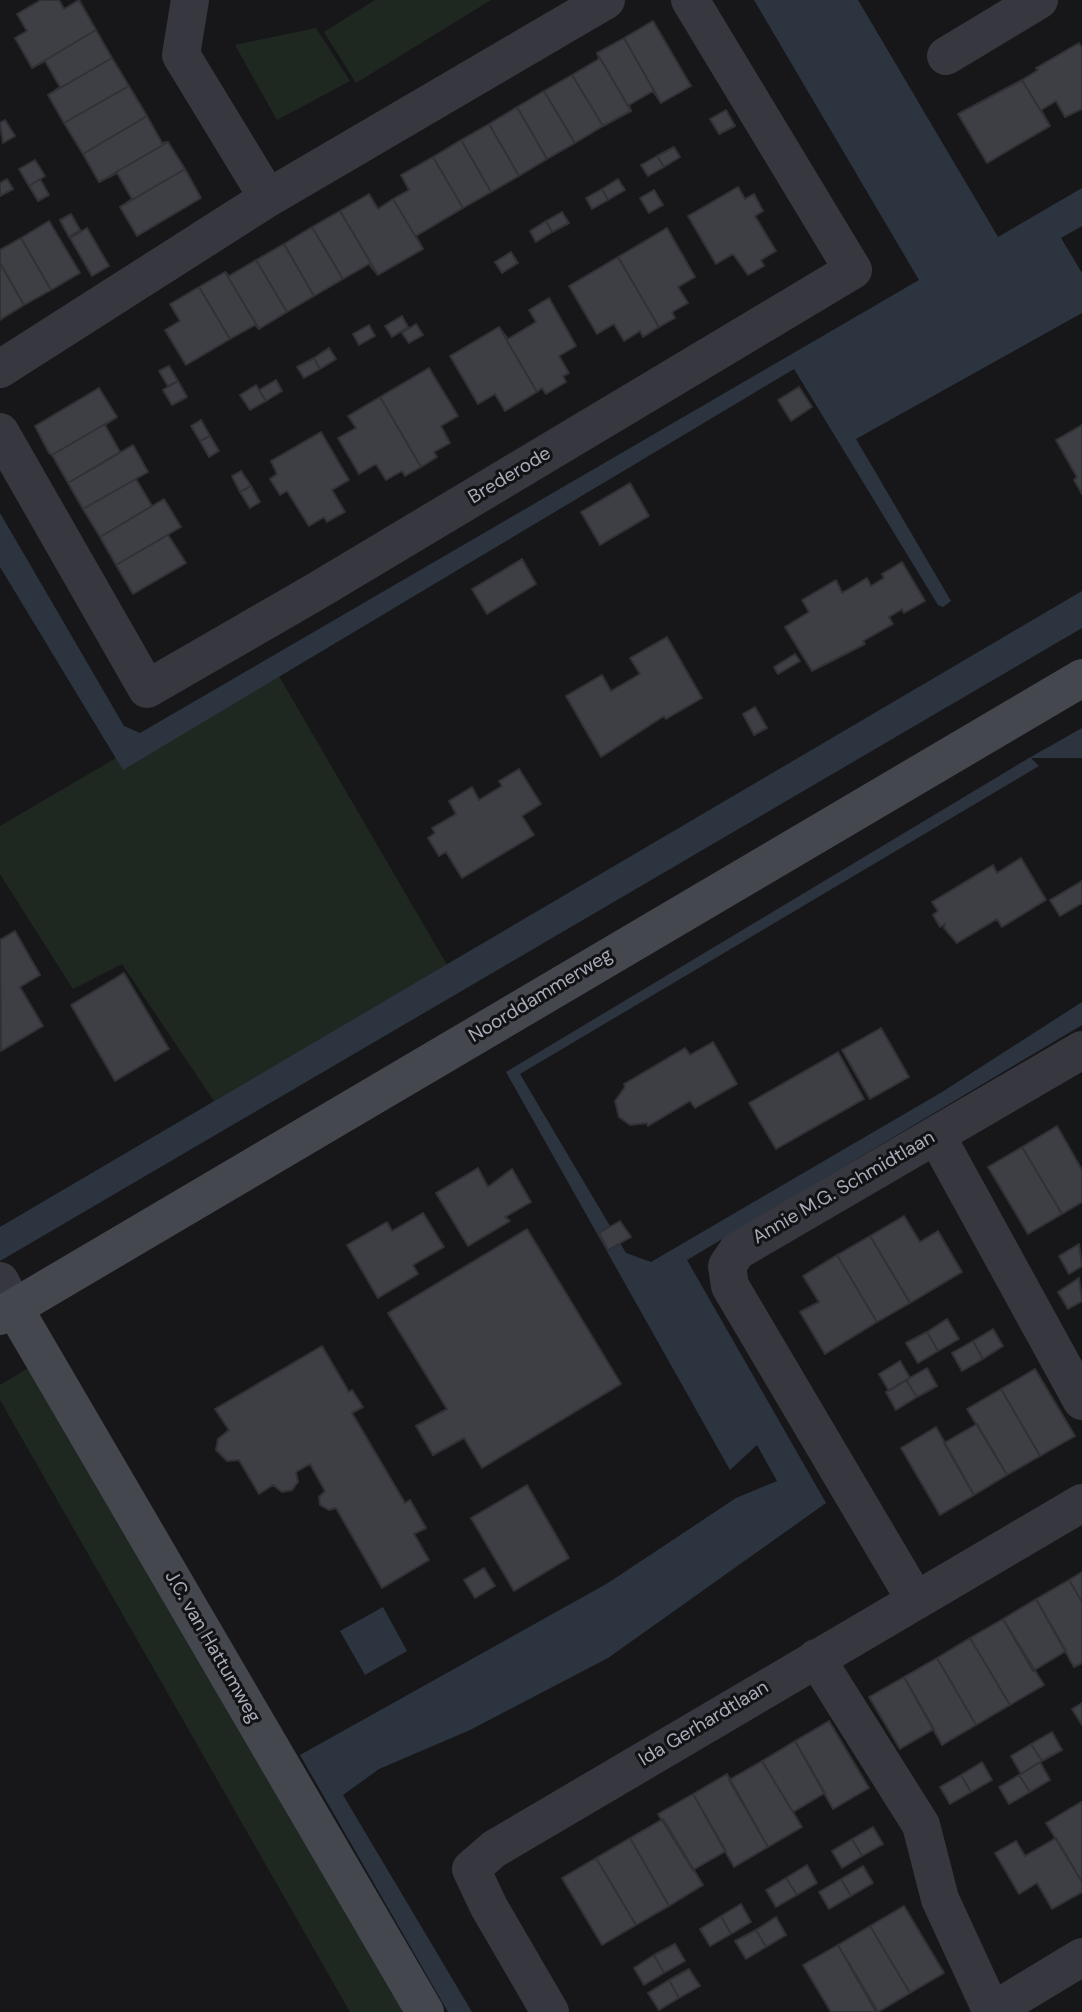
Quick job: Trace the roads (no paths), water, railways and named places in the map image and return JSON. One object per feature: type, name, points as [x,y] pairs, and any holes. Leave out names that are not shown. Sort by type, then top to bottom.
[{"type":"street","points":[[190,0],[181,55],[268,198]]},
{"type":"street","points":[[0,369],[268,198],[606,0]]},
{"type":"street","name":"Brederode","points":[[0,432],[147,689],[315,592],[853,270],[690,0]]},
{"type":"street","points":[[946,56],[1038,0]]},
{"type":"street","name":"Noorddammerweg","points":[[5,1302],[1082,678]]},
{"type":"street","name":"Annie M.G. Schmidtlaan","points":[[916,1601],[730,1286],[727,1266],[737,1251],[1082,1050]]},
{"type":"street","points":[[936,1135],[1082,1401]]},
{"type":"street","name":"J.C. van Hattumweg","points":[[5,1302],[425,2012]]},
{"type":"street","name":"Ida Gerhardtlaan","points":[[550,2012],[489,1907],[471,1869],[494,1849],[1082,1503]]},
{"type":"street","points":[[816,1658],[920,1825],[940,1899],[991,2012],[1082,1957]]},
{"type":"water","points":[[754,0],[858,0],[998,237],[1082,188],[1082,226],[1061,238],[1082,273],[1082,313],[856,439],[951,601],[943,607],[938,605],[794,369],[123,770],[0,567],[0,513],[124,726],[140,733],[919,280]]},
{"type":"water","points":[[1082,591],[1082,628],[0,1261],[0,1227]]},
{"type":"water","points":[[1082,728],[1082,758],[1031,758],[1039,766],[520,1074],[626,1253],[651,1262],[942,1092],[1082,1002],[1082,1025],[687,1260],[826,1503],[608,1658],[470,1730],[379,1769],[343,1795],[472,2012],[448,2012],[300,1755],[608,1583],[736,1498],[777,1481],[757,1445],[730,1470],[506,1072],[1029,758]]},
{"type":"water","points":[[383,1607],[407,1651],[365,1675],[340,1631]]}]
